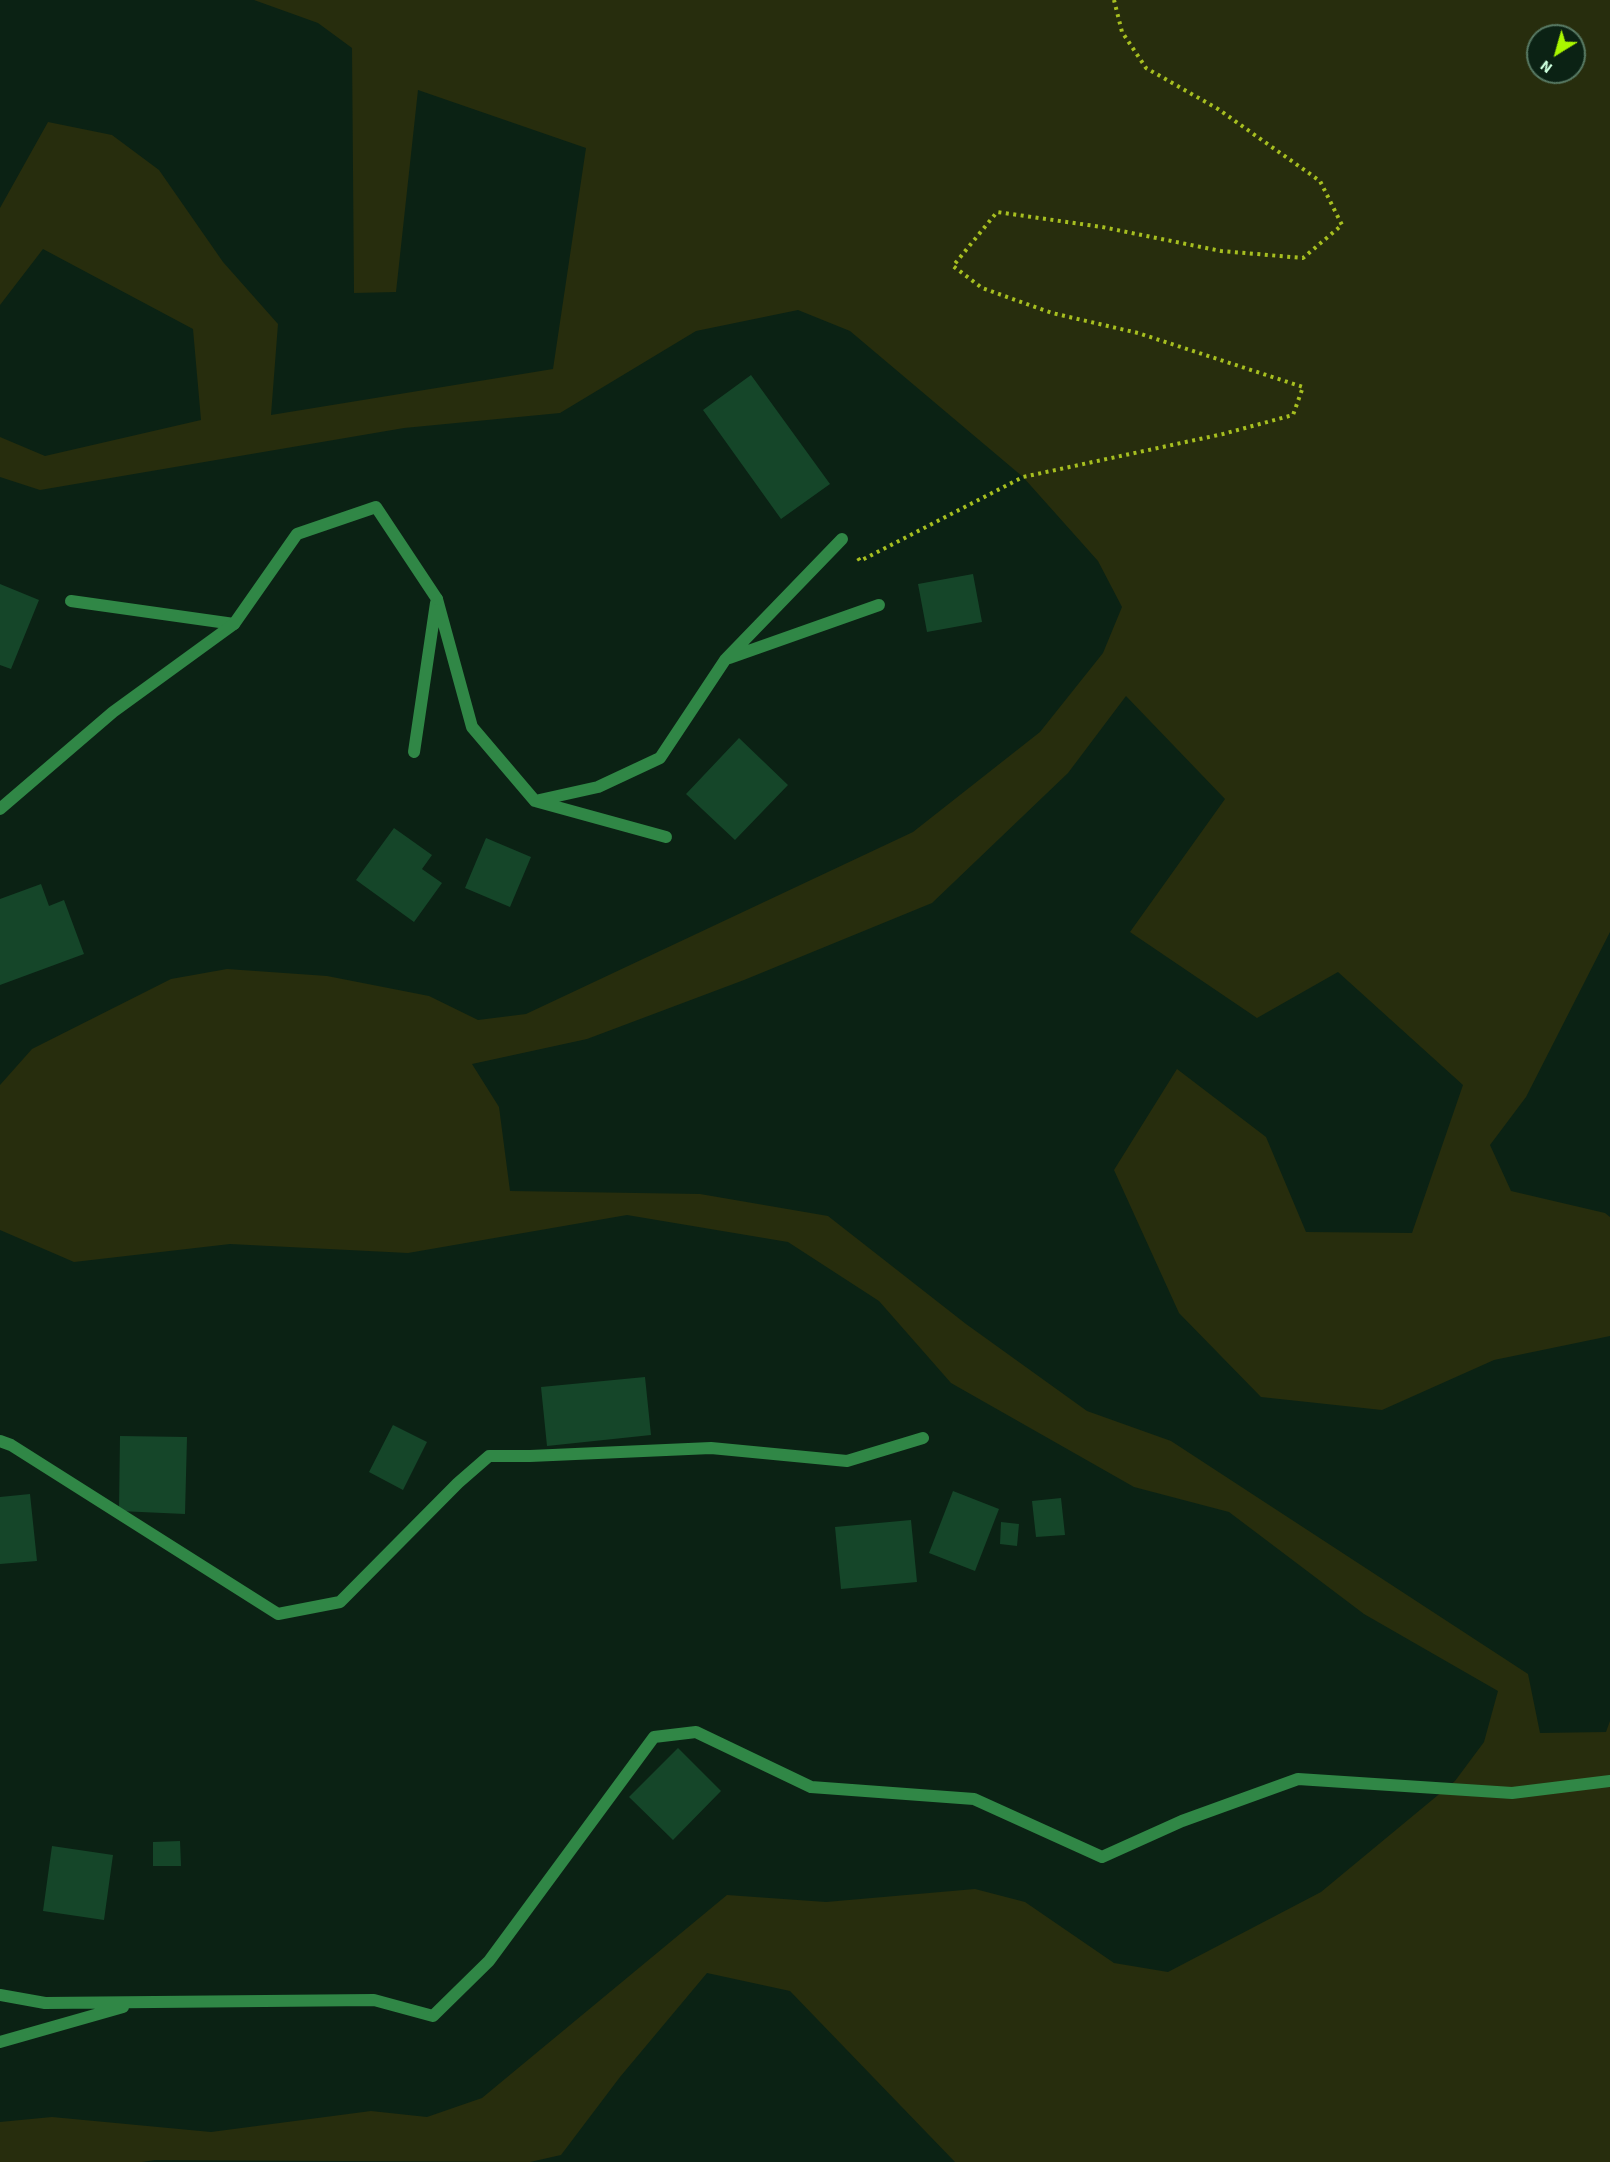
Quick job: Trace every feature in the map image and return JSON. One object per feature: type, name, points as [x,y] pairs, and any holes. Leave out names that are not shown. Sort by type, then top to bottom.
[{"type":"street","points":[[0,809],[113,712],[234,624],[297,534],[376,507],[437,599],[472,728],[535,801],[666,837]]},
{"type":"street","points":[[535,801],[598,787],[660,758],[726,660],[842,539]]},
{"type":"street","points":[[414,752],[437,599]]},
{"type":"street","points":[[71,600],[234,624]]},
{"type":"street","points":[[726,660],[879,605]]},
{"type":"street","points":[[0,1441],[11,1445],[278,1614],[340,1602],[458,1483],[489,1456],[711,1448],[847,1461],[923,1438]]},
{"type":"street","points":[[0,1995],[45,2003],[374,2000],[433,2016],[489,1961],[654,1737],[696,1732],[811,1787],[974,1799],[1102,1857],[1182,1821],[1298,1779],[1512,1793],[1610,1781]]},
{"type":"street","points":[[0,2042],[140,2002]]},
{"type":"path","points":[[842,539],[860,561],[1023,477],[1222,434],[1293,415],[1303,387],[1138,333],[1052,313],[982,288],[953,266],[997,212],[1102,227],[1221,252],[1303,258],[1342,225],[1320,181],[1218,109],[1146,68],[1122,32],[1114,0]]},
{"type":"green space","points":[[254,0],[1610,0],[1610,932],[1526,1097],[1490,1145],[1511,1191],[1605,1213],[1610,1217],[1610,1336],[1494,1360],[1382,1410],[1261,1397],[1179,1313],[1114,1170],[1177,1069],[1266,1137],[1306,1232],[1412,1233],[1463,1085],[1338,972],[1257,1018],[1130,932],[1225,799],[1126,696],[1068,773],[932,903],[744,980],[587,1039],[472,1064],[499,1107],[510,1191],[700,1194],[828,1216],[966,1324],[1087,1411],[1171,1441],[1528,1674],[1540,1733],[1606,1732],[1610,1721],[1610,2162],[955,2162],[790,1991],[707,1973],[620,2077],[561,2155],[530,2162],[155,2160],[142,2162],[0,2162],[0,2122],[52,2117],[211,2132],[371,2111],[427,2117],[482,2098],[727,1895],[826,1902],[975,1889],[1025,1902],[1114,1963],[1168,1972],[1321,1892],[1455,1781],[1484,1742],[1498,1691],[1364,1614],[1229,1512],[1134,1487],[951,1383],[879,1301],[788,1242],[627,1215],[408,1253],[230,1244],[74,1262],[0,1230],[0,1085],[32,1049],[171,979],[227,969],[327,976],[429,996],[478,1020],[526,1014],[913,832],[1040,732],[1103,653],[1122,607],[1098,561],[1023,477],[850,331],[798,310],[696,331],[560,413],[404,428],[40,490],[0,477],[0,437],[45,456],[201,420],[193,329],[43,249],[0,305],[0,208],[48,122],[112,135],[159,170],[223,262],[278,324],[271,415],[553,369],[586,148],[418,90],[396,292],[354,293],[352,48],[318,23]]},
{"type":"building","points":[[751,375],[830,484],[781,519],[703,410]]},
{"type":"building","points":[[973,574],[982,622],[927,632],[918,584]]},
{"type":"building","points":[[0,584],[39,600],[11,669],[0,665]]},
{"type":"building","points":[[739,738],[788,785],[735,840],[686,794]]},
{"type":"building","points":[[394,828],[432,855],[422,869],[442,883],[414,922],[356,880]]},
{"type":"building","points":[[486,838],[531,857],[510,907],[465,888]]},
{"type":"building","points":[[41,884],[49,906],[64,900],[84,954],[0,985],[0,899]]},
{"type":"building","points":[[645,1377],[651,1435],[547,1446],[541,1387]]},
{"type":"building","points":[[393,1425],[427,1442],[403,1490],[369,1472]]},
{"type":"building","points":[[120,1436],[187,1437],[185,1514],[119,1511]]},
{"type":"building","points":[[953,1491],[999,1509],[975,1571],[929,1553]]},
{"type":"building","points":[[30,1494],[37,1561],[0,1564],[0,1497]]},
{"type":"building","points":[[1061,1498],[1065,1535],[1036,1537],[1032,1501]]},
{"type":"building","points":[[911,1520],[917,1582],[841,1589],[835,1527]]},
{"type":"building","points":[[1001,1522],[1019,1524],[1017,1546],[1000,1544]]},
{"type":"building","points":[[678,1748],[721,1791],[673,1840],[629,1797]]},
{"type":"building","points":[[180,1841],[181,1866],[153,1866],[153,1842]]},
{"type":"building","points":[[52,1846],[113,1855],[104,1920],[43,1911]]}]
